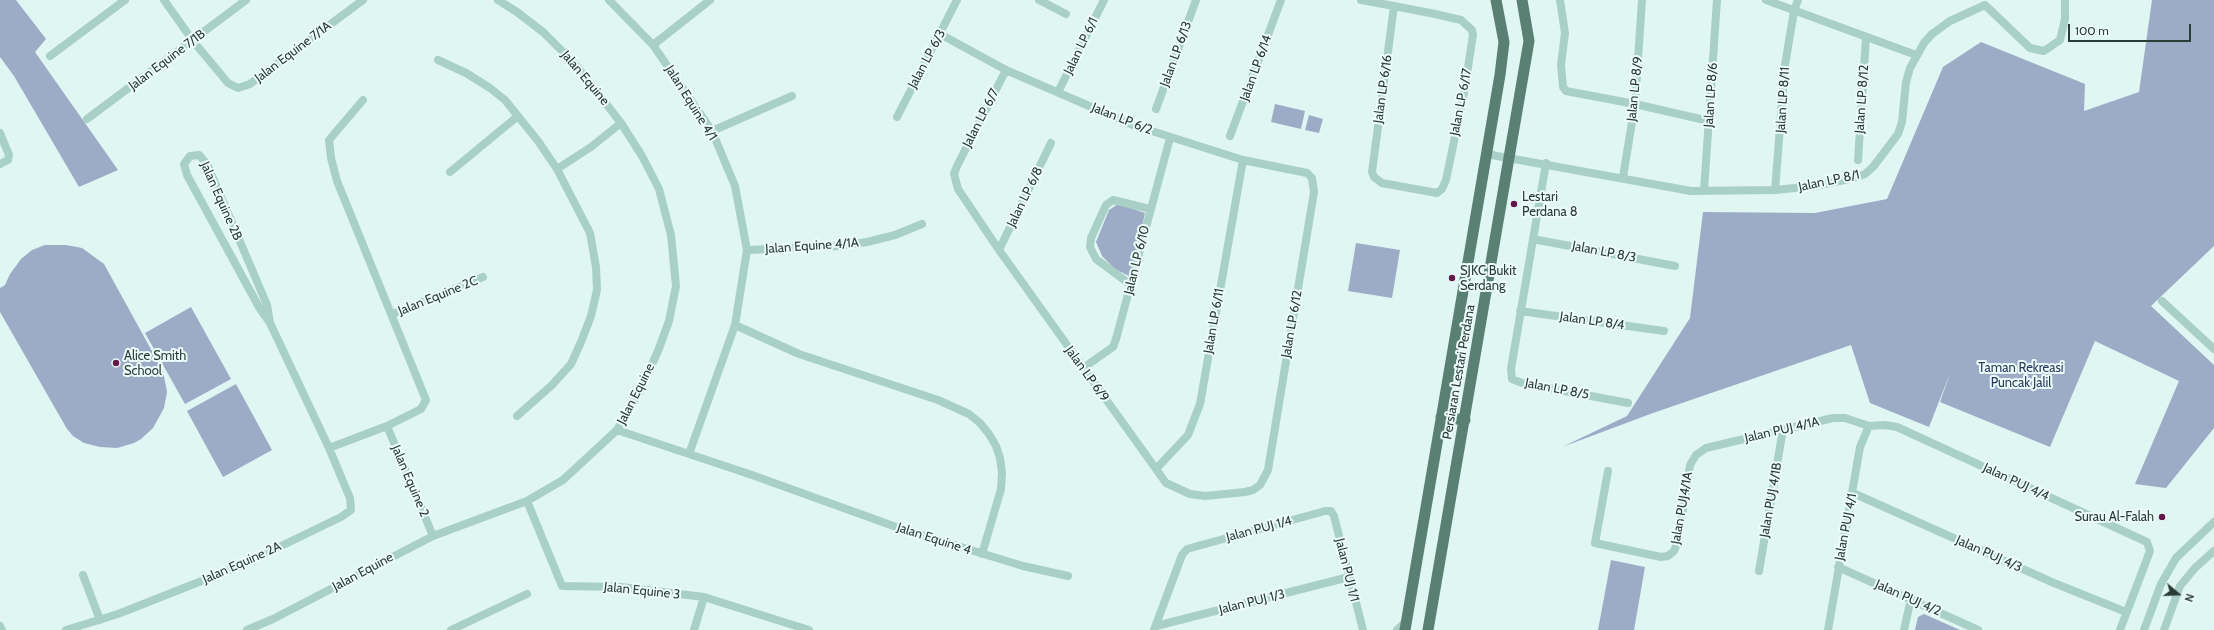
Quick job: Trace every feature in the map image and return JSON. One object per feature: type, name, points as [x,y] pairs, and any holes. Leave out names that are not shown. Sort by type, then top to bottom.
[{"type":"main road","points":[[1490,0],[1500,14]]},
{"type":"main road","name":"Persiaran Lestari Perdana","points":[[1406,626],[1500,75],[1504,42],[1500,14],[1496,0]]},
{"type":"main road","name":"Persiaran Lestari Perdana","points":[[1428,630],[1530,41],[1524,3]]},
{"type":"main road","points":[[1441,417],[1465,420]]},
{"type":"street","points":[[50,56],[125,0]]},
{"type":"street","name":"Jalan Equine 7/1A","points":[[164,0],[193,41],[228,83],[238,88],[244,88],[363,0]]},
{"type":"street","name":"Jalan Equine 7/1B","points":[[87,119],[246,0]]},
{"type":"street","name":"Jalan Equine","points":[[247,630],[273,620],[433,536],[527,501],[563,480],[617,430],[638,393],[658,351],[669,321],[676,286],[670,235],[659,189],[642,156],[621,123],[575,64],[543,32],[517,12],[498,0]]},
{"type":"street","name":"Jalan Equine 4/1","points":[[609,0],[653,46],[712,132],[735,186],[747,250],[735,325],[689,454]]},
{"type":"street","points":[[653,46],[710,0]]},
{"type":"street","name":"Jalan LP 6/3","points":[[897,117],[957,0]]},
{"type":"street","points":[[1039,0],[1066,14]]},
{"type":"street","name":"Jalan LP 6/1","points":[[1058,92],[1104,0]]},
{"type":"street","name":"Jalan LP 6/13","points":[[1156,108],[1196,0]]},
{"type":"street","name":"Jalan LP 6/14","points":[[1230,136],[1281,0]]},
{"type":"street","points":[[1361,0],[1394,6]]},
{"type":"street","points":[[1560,0],[1565,33],[1561,65],[1564,89],[1568,92],[1635,104],[1709,121]]},
{"type":"street","name":"Jalan LP 8/9","points":[[1623,177],[1635,104],[1642,0]]},
{"type":"street","name":"Jalan LP 8/6","points":[[1704,191],[1717,0]]},
{"type":"street","points":[[1766,0],[1916,56]]},
{"type":"street","name":"Jalan LP 8/11","points":[[1775,190],[1785,65],[1794,11],[1798,0]]},
{"type":"street","name":"Jalan LP 8/1","points":[[1486,154],[1704,191],[1775,190],[1815,186],[1843,180],[1865,174],[1874,167],[1898,134],[1902,122],[1906,82],[1916,56],[1924,43],[1942,26],[1985,2],[2030,48],[2044,51],[2060,40],[2065,19],[2064,0]]},
{"type":"street","name":"Jalan LP 6/17","points":[[1394,6],[1461,20],[1470,26],[1473,35],[1464,94],[1446,180]]},
{"type":"street","name":"Jalan LP 6/16","points":[[1394,6],[1372,172],[1374,177],[1382,183],[1431,193],[1438,192],[1442,189],[1446,180]]},
{"type":"street","name":"Jalan LP 6/2","points":[[940,34],[1006,70],[1133,125],[1243,160],[1307,173],[1312,178]]},
{"type":"street","name":"Jalan LP 8/12","points":[[1858,160],[1866,38]]},
{"type":"street","points":[[438,60],[466,73],[490,88],[518,116],[558,170],[590,233],[596,267],[597,290],[591,316],[571,364],[552,385],[517,416]]},
{"type":"street","name":"Jalan LP 6/7","points":[[957,166],[1006,70]]},
{"type":"street","points":[[712,132],[792,96]]},
{"type":"street","points":[[329,448],[387,426],[421,409],[426,400],[393,314],[337,181],[331,158],[329,140],[363,100]]},
{"type":"street","points":[[450,172],[518,116]]},
{"type":"street","points":[[558,170],[621,123]]},
{"type":"street","points":[[0,133],[9,155],[8,160],[0,164]]},
{"type":"street","name":"Jalan LP 6/10","points":[[1083,368],[1112,347],[1131,284],[1170,138]]},
{"type":"street","name":"Jalan LP 6/8","points":[[999,250],[1051,144]]},
{"type":"street","name":"Jalan Equine 2B","points":[[270,323],[267,305],[207,164],[201,156],[195,154],[190,156],[184,164],[187,175],[260,309],[270,323],[329,448]]},
{"type":"street","name":"Jalan LP 6/11","points":[[1156,469],[1188,435],[1200,404],[1243,160]]},
{"type":"street","name":"Jalan LP 8/5","points":[[1546,163],[1520,311],[1511,369],[1512,379],[1522,383],[1628,403]]},
{"type":"street","name":"Jalan LP 6/9","points":[[957,166],[954,174],[958,189],[999,250],[1166,483],[1178,490],[1205,496],[1245,492],[1253,490],[1260,485],[1268,470]]},
{"type":"street","name":"Jalan LP 6/12","points":[[1268,470],[1314,192],[1312,178]]},
{"type":"street","points":[[1131,284],[1096,259],[1090,247],[1091,238],[1106,204],[1113,200],[1150,209]]},
{"type":"street","name":"Jalan Equine 4/1A","points":[[747,250],[840,246],[895,235],[922,224]]},
{"type":"street","name":"Jalan LP 8/3","points":[[1533,239],[1675,266]]},
{"type":"street","name":"Jalan Equine 2C","points":[[393,314],[483,277]]},
{"type":"street","points":[[2162,301],[2214,349]]},
{"type":"street","name":"Jalan LP 8/4","points":[[1520,311],[1664,331]]},
{"type":"street","name":"Jalan Equine 4","points":[[617,430],[899,528],[982,554],[1001,489],[1002,474],[1000,458],[996,446],[980,423],[968,414],[938,400],[799,354],[735,325]]},
{"type":"street","name":"Jalan PUJ 4/1A","points":[[1696,455],[1706,448],[1832,418],[1845,418],[1869,426]]},
{"type":"street","name":"Jalan PUJ 4/4","points":[[1869,426],[1884,425],[1897,427],[2142,540],[2149,546],[2150,551],[2126,612]]},
{"type":"street","name":"Jalan Equine 2","points":[[387,426],[433,536]]},
{"type":"street","name":"Jalan PUJ 4/1","points":[[1828,630],[1860,447],[1869,426]]},
{"type":"street","name":"Jalan PUJ 4/1B","points":[[1759,571],[1783,429]]},
{"type":"street","name":"Jalan Equine 2A","points":[[66,630],[100,620],[242,565],[348,513],[352,505],[329,448]]},
{"type":"street","name":"Jalan PUJ4/1A","points":[[1608,471],[1595,544],[1662,557],[1668,556],[1674,551],[1678,541],[1690,465],[1696,455]]},
{"type":"street","name":"Jalan PUJ 4/3","points":[[1853,493],[2054,583],[2126,612]]},
{"type":"street","name":"Jalan Equine 3","points":[[527,501],[562,586],[621,587],[704,597],[804,629]]},
{"type":"street","name":"Jalan PUJ 1/4","points":[[1155,628],[1182,556],[1187,549],[1325,511],[1331,511]]},
{"type":"street","name":"Jalan PUJ 1/1","points":[[1331,511],[1334,516],[1362,630]]},
{"type":"street","points":[[2144,630],[2161,584],[2176,558],[2214,522]]},
{"type":"street","points":[[2164,630],[2180,586],[2195,568],[2214,552]]},
{"type":"street","points":[[982,554],[1068,576]]},
{"type":"street","name":"Jalan PUJ 4/2","points":[[1838,567],[1911,598],[1978,630]]},
{"type":"street","points":[[83,575],[100,620]]},
{"type":"street","name":"Jalan PUJ 1/3","points":[[1155,628],[1349,577]]},
{"type":"street","points":[[451,630],[527,594]]},
{"type":"street","points":[[694,630],[704,597]]},
{"type":"street","points":[[1904,630],[1911,598]]},
{"type":"street","points":[[2120,630],[2126,612]]},
{"type":"street","points":[[0,626],[2,630]]},
{"type":"street","points":[[1397,630],[1406,626]]},
{"type":"green space","points":[[0,0],[16,0],[46,39],[35,52],[118,170],[79,187],[14,76],[0,57]]},
{"type":"green space","name":"Taman Rekreasi Puncak Jalil","points":[[2152,0],[2214,0],[2214,246],[2151,306],[2214,365],[2214,428],[2166,488],[2135,484],[2179,381],[2095,341],[2050,447],[1940,402],[1951,371],[1929,427],[1870,403],[1851,345],[1653,413],[1562,447],[1627,416],[1690,318],[1703,212],[1815,213],[1887,199],[1943,67],[1981,42],[2085,84],[2084,111],[2139,92]]},
{"type":"green space","points":[[1275,104],[1305,111],[1301,129],[1271,122]]},
{"type":"green space","points":[[1309,115],[1323,119],[1319,133],[1305,130]]},
{"type":"green space","points":[[1118,204],[1145,213],[1131,277],[1115,269],[1102,256],[1096,242],[1109,210]]},
{"type":"green space","points":[[1356,243],[1400,250],[1392,298],[1348,291]]},
{"type":"green space","points":[[45,245],[66,245],[82,248],[104,264],[163,371],[167,392],[164,408],[153,428],[134,443],[117,448],[100,447],[84,443],[73,436],[67,429],[0,312],[0,288],[5,285],[10,274],[21,259],[32,250]]},
{"type":"green space","points":[[191,307],[231,379],[185,404],[145,333]]},
{"type":"green space","points":[[236,384],[272,450],[223,477],[187,411]]},
{"type":"green space","points":[[1611,560],[1645,567],[1634,630],[1598,630]]},
{"type":"green space","points":[[1924,614],[1960,630],[1915,630],[1918,617]]},
{"type":"place","name":"Lestari Perdana 8","points":[[1514,204]]},
{"type":"place","name":"SJKC Bukit Serdang","points":[[1452,278]]},
{"type":"place","name":"Alice Smith School","points":[[116,363]]},
{"type":"place","name":"Surau Al-Falah","points":[[2162,517]]}]
